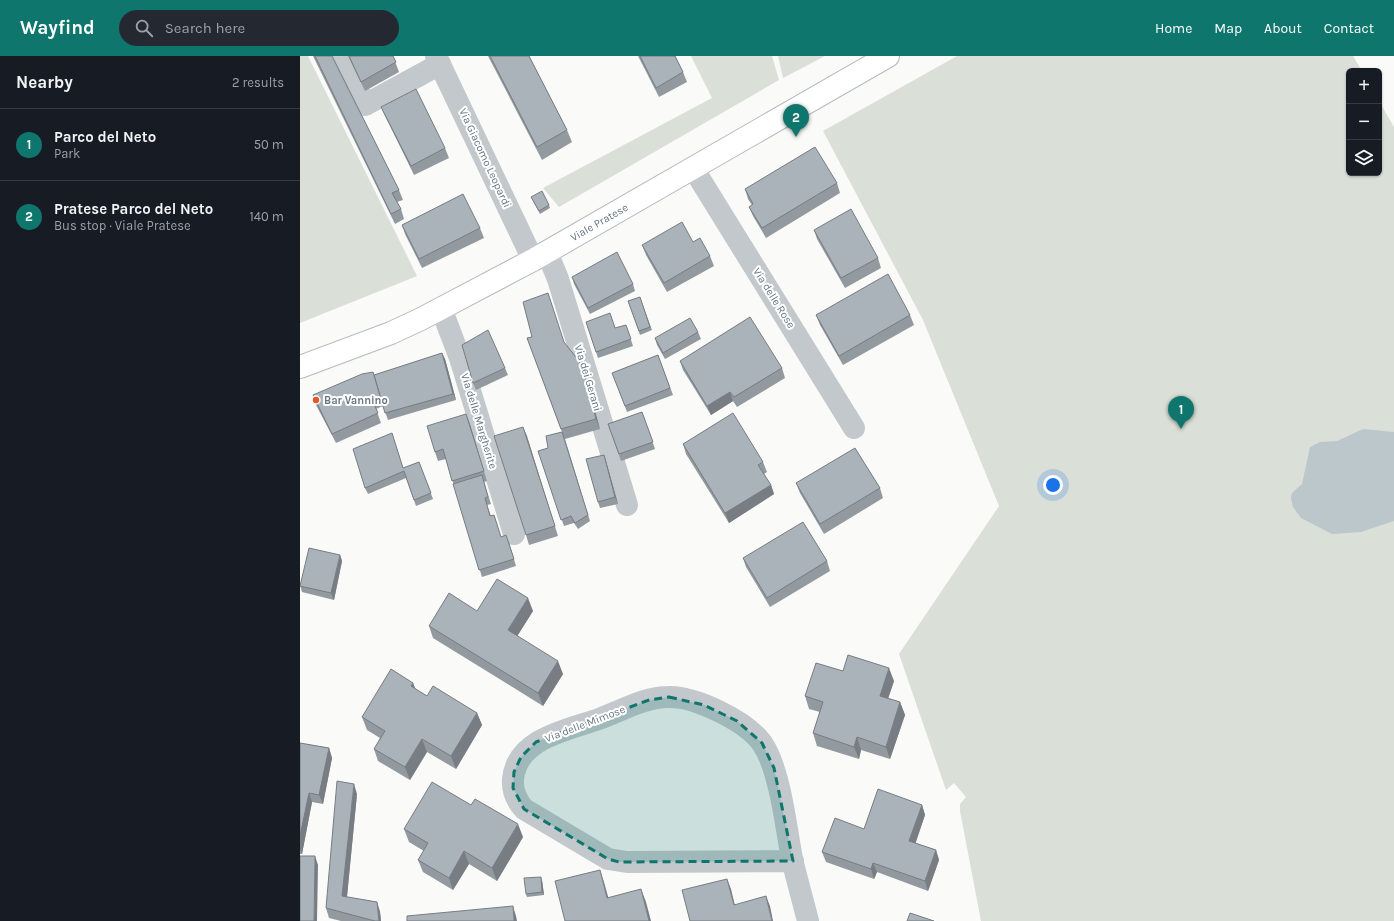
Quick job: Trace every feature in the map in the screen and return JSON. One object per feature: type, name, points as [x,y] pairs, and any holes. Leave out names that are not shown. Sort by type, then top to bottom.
[{"type":"main road","name":"Viale Pratese","points":[[300,367],[391,333],[540,256],[888,56]]},
{"type":"street","points":[[342,56],[365,105],[438,60]]},
{"type":"street","name":"Via Giacomo Leopardi","points":[[438,60],[540,256]]},
{"type":"street","name":"Via delle Rose","points":[[694,168],[854,428]]},
{"type":"street","name":"Via dei Gerani","points":[[540,256],[558,279],[627,506]]},
{"type":"street","name":"Via delle Margherite","points":[[441,308],[460,358],[514,534]]},
{"type":"street","name":"Via delle Mimose","points":[[793,861],[627,862],[608,859],[524,809],[515,796],[513,788],[514,772],[521,757],[536,742],[649,700],[669,697],[688,700],[737,721],[753,733],[762,743],[774,768],[793,861],[808,921]]},
{"type":"highlighted area","points":[[669,697],[704,705],[737,721],[762,743],[774,768],[793,861],[619,862],[608,859],[524,809],[513,788],[514,772],[521,757],[536,742],[649,700]]},
{"type":"shaded area","points":[[300,56],[308,56],[417,276],[300,323]]},
{"type":"shaded area","points":[[691,56],[772,56],[779,80],[559,207],[543,188],[712,98]]},
{"type":"shaded area","points":[[778,56],[825,56],[783,78]]},
{"type":"shaded area","points":[[957,56],[1353,56],[1360,68],[1346,68],[1346,176],[1382,176],[1382,106],[1394,127],[1394,921],[981,921],[960,811],[960,804],[966,797],[954,783],[946,790],[899,654],[999,506],[923,320],[823,131]]},
{"type":"shaded area","points":[[1363,429],[1394,432],[1394,521],[1361,532],[1332,534],[1301,518],[1293,507],[1291,498],[1292,493],[1302,484],[1310,447],[1320,442],[1337,441]]},
{"type":"building","points":[[315,56],[332,56],[399,190],[392,193],[401,209],[391,214]]},
{"type":"building","points":[[349,56],[393,56],[396,62],[361,82]]},
{"type":"building","points":[[490,56],[529,56],[567,130],[537,147]]},
{"type":"building","points":[[640,56],[675,56],[683,72],[656,88]]},
{"type":"building","points":[[416,89],[445,148],[411,166],[381,107]]},
{"type":"building","points":[[815,147],[837,183],[762,228],[749,207],[753,204],[745,189]]},
{"type":"building","points":[[542,191],[549,205],[539,211],[531,197]]},
{"type":"building","points":[[463,194],[480,228],[419,259],[402,225]]},
{"type":"building","points":[[851,209],[878,258],[841,278],[814,230]]},
{"type":"building","points":[[682,222],[693,242],[700,238],[710,256],[664,283],[642,245]]},
{"type":"building","points":[[617,252],[633,284],[588,308],[572,277]]},
{"type":"building","points":[[888,274],[910,315],[839,356],[816,315]]},
{"type":"building","points":[[548,293],[564,342],[582,365],[596,419],[561,429],[527,338],[532,337],[523,302]]},
{"type":"building","points":[[640,297],[650,327],[639,331],[628,301]]},
{"type":"building","points":[[610,313],[615,328],[626,325],[631,339],[596,352],[586,322]]},
{"type":"building","points":[[750,317],[782,368],[734,397],[730,392],[707,406],[680,361]]},
{"type":"building","points":[[690,318],[698,332],[663,353],[655,338]]},
{"type":"building","points":[[488,330],[505,368],[473,383],[462,345]]},
{"type":"building","points":[[442,353],[453,394],[385,413],[374,375]]},
{"type":"building","points":[[658,355],[670,388],[625,406],[612,373]]},
{"type":"building","points":[[373,372],[380,396],[372,400],[378,413],[332,434],[313,395],[362,374]]},
{"type":"building","points":[[642,412],[653,442],[619,454],[608,424]]},
{"type":"building","points":[[733,413],[763,462],[758,465],[771,485],[725,513],[683,444]]},
{"type":"building","points":[[466,414],[484,471],[452,481],[443,449],[435,452],[427,426]]},
{"type":"building","points":[[523,427],[555,526],[526,535],[494,436]]},
{"type":"building","points":[[562,432],[588,515],[575,523],[571,516],[561,520],[538,451],[548,448],[546,436]]},
{"type":"building","points":[[392,433],[403,468],[419,462],[431,493],[414,500],[404,471],[365,488],[353,449]]},
{"type":"building","points":[[855,448],[880,488],[820,524],[796,483]]},
{"type":"building","points":[[604,455],[615,497],[598,502],[586,459]]},
{"type":"building","points":[[482,475],[488,497],[485,498],[490,516],[494,515],[501,537],[506,535],[514,559],[479,570],[453,484]]},
{"type":"building","points":[[803,522],[827,561],[767,598],[743,558]]},
{"type":"building","points":[[309,548],[340,555],[331,593],[300,586]]},
{"type":"building","points":[[497,579],[528,598],[508,630],[558,661],[538,693],[429,626],[449,593],[477,611]]},
{"type":"building","points":[[848,655],[889,668],[880,696],[900,702],[886,747],[857,737],[854,747],[813,733],[823,702],[805,696],[816,663],[843,671]]},
{"type":"building","points":[[391,669],[413,683],[411,686],[427,696],[433,686],[477,713],[451,756],[422,739],[405,767],[374,749],[385,731],[362,717]]},
{"type":"building","points":[[300,743],[329,748],[319,795],[309,793],[300,836]]},
{"type":"building","points":[[337,781],[354,784],[342,896],[377,902],[379,921],[326,908]]},
{"type":"building","points":[[432,782],[471,805],[475,799],[518,824],[492,868],[464,851],[449,878],[418,860],[428,843],[404,829]]},
{"type":"building","points":[[878,789],[922,805],[909,841],[936,850],[925,881],[873,863],[871,869],[822,852],[835,818],[864,829]]},
{"type":"building","points":[[300,856],[315,856],[314,921],[300,921]]},
{"type":"building","points":[[600,870],[607,898],[641,889],[649,921],[565,921],[555,881]]},
{"type":"building","points":[[541,877],[542,892],[526,894],[524,878]]},
{"type":"building","points":[[727,879],[734,905],[766,896],[772,921],[690,921],[682,890]]},
{"type":"building","points":[[513,906],[514,921],[407,921],[407,916]]},
{"type":"building","points":[[910,913],[934,921],[907,921]]},
{"type":"place","name":"Pratese Parco del Neto","points":[[796,137]]},
{"type":"place","name":"Bar Vannino","points":[[316,400]]},
{"type":"place","name":"Parco del Neto","points":[[1181,429]]}]
